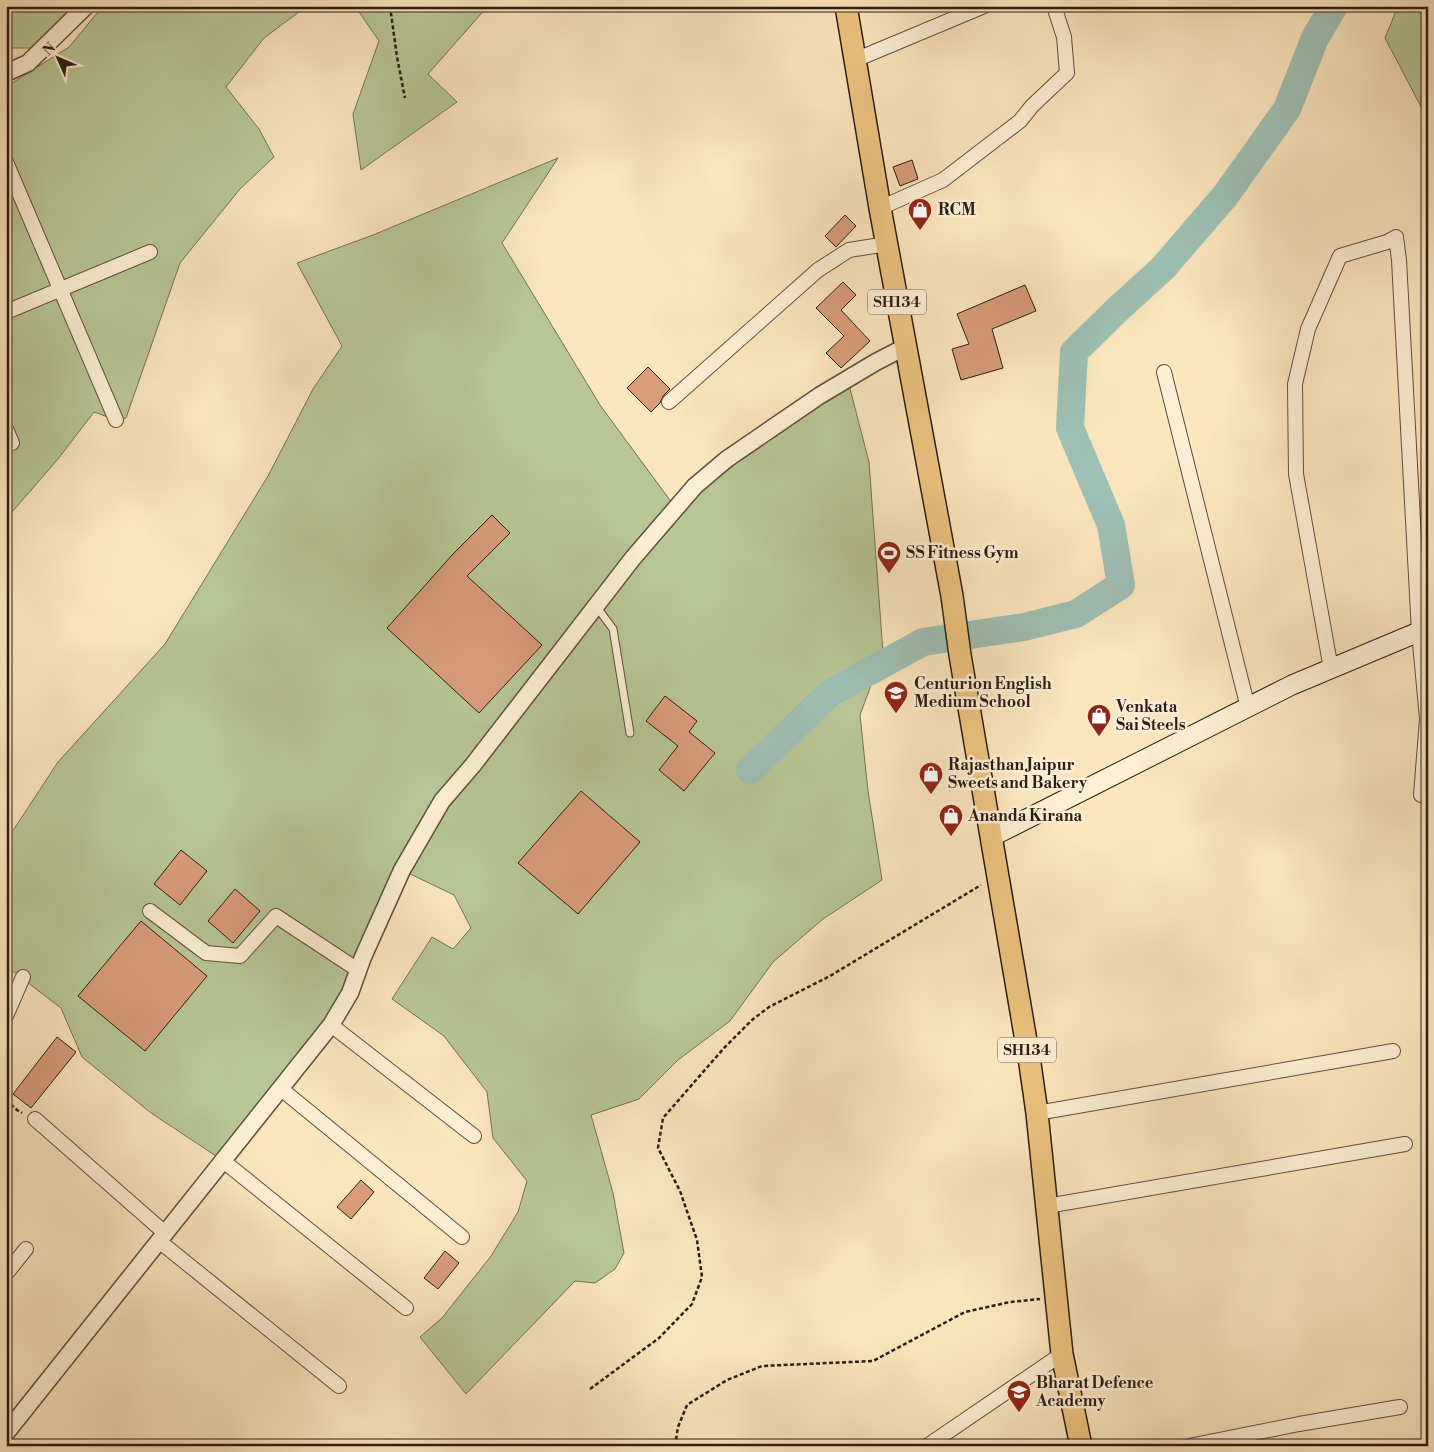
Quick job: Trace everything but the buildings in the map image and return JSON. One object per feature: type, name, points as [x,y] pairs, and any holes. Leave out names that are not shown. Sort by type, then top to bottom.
[{"type":"main road","name":"SH134","points":[[846,6],[880,208],[952,596],[960,655],[1037,1113],[1062,1354],[1081,1446]]},
{"type":"main road","points":[[991,837],[1292,685],[1423,630]]},
{"type":"street","points":[[6,73],[28,63],[86,6]]},
{"type":"street","points":[[855,60],[984,6]]},
{"type":"street","points":[[880,208],[943,180],[1020,121],[1032,106],[1067,73],[1064,38],[1054,6]]},
{"type":"street","points":[[6,162],[116,420]]},
{"type":"street","points":[[1332,669],[1296,474],[1296,384],[1308,329],[1340,256],[1387,242],[1396,237],[1423,630],[1427,719],[1421,794]]},
{"type":"street","points":[[669,402],[818,270],[849,250],[887,244]]},
{"type":"street","points":[[6,312],[150,252]]},
{"type":"street","points":[[6,1433],[330,1025],[350,993],[358,970],[402,870],[442,801],[473,766],[633,558],[695,486],[720,465],[769,429],[819,396],[876,362],[906,347]]},
{"type":"street","points":[[1164,372],[1248,708]]},
{"type":"street","points":[[6,429],[12,443]]},
{"type":"street","points":[[150,911],[206,953],[240,956],[276,916],[358,970]]},
{"type":"street","points":[[6,1016],[23,976]]},
{"type":"street","points":[[330,1025],[474,1136]]},
{"type":"street","points":[[1037,1113],[1393,1051]]},
{"type":"street","points":[[280,1088],[462,1237]]},
{"type":"street","points":[[35,1119],[162,1237],[340,1386]]},
{"type":"street","points":[[1046,1206],[1405,1144]]},
{"type":"street","points":[[222,1160],[406,1308]]},
{"type":"street","points":[[6,1274],[26,1249]]},
{"type":"street","points":[[927,1446],[1062,1354]]},
{"type":"street","points":[[1189,1446],[1299,1424],[1400,1407]]},
{"type":"lane","points":[[596,605],[613,630],[630,732]]},
{"type":"path","points":[[390,6],[397,57],[406,98]]},
{"type":"path","points":[[590,1390],[659,1338],[692,1304],[702,1277],[696,1240],[680,1191],[658,1148],[663,1118],[724,1048],[752,1020],[769,1007],[830,976],[998,876]]},
{"type":"path","points":[[6,1100],[17,1110],[35,1119]]},
{"type":"path","points":[[674,1446],[678,1427],[688,1405],[728,1380],[762,1366],[873,1361],[965,1312],[1010,1302],[1056,1298]]},
{"type":"green space","points":[[6,6],[81,6],[47,48],[6,48]]},
{"type":"green space","points":[[103,6],[307,6],[264,38],[226,87],[259,129],[274,157],[240,189],[180,263],[126,418],[116,420],[94,412],[58,459],[6,519],[6,87],[69,47]]},
{"type":"green space","points":[[355,6],[488,6],[428,74],[457,102],[361,170],[353,114],[379,41]]},
{"type":"green space","points":[[1398,6],[1428,6],[1428,120],[1385,38]]},
{"type":"green space","points":[[558,158],[502,243],[600,405],[672,503],[849,385],[869,462],[883,653],[860,715],[868,791],[882,880],[823,919],[773,962],[730,1021],[678,1060],[639,1099],[591,1115],[613,1193],[624,1253],[615,1269],[595,1283],[575,1281],[466,1394],[420,1337],[442,1318],[491,1256],[518,1212],[527,1181],[493,1138],[487,1092],[444,1036],[392,999],[432,937],[453,949],[471,928],[454,895],[402,870],[350,993],[222,1160],[151,1113],[82,1057],[61,1008],[6,966],[6,841],[58,762],[165,644],[268,476],[313,389],[342,346],[297,263],[373,235]]},
{"type":"waterway","points":[[750,770],[830,693],[923,642],[1024,627],[1076,614],[1121,585],[1111,525],[1070,428],[1074,352],[1163,268],[1225,196],[1287,109],[1315,38],[1334,6]]},
{"type":"place","name":"RCM","points":[[920,231]]},
{"type":"place","name":"SS Fitness Gym","points":[[889,574]]},
{"type":"place","name":"Centurion English Medium School","points":[[896,714]]},
{"type":"place","name":"Venkata Sai Steels","points":[[1099,737]]},
{"type":"place","name":"Rajasthan Jaipur Sweets and Bakery","points":[[931,795]]},
{"type":"place","name":"Ananda Kirana","points":[[951,837]]},
{"type":"place","name":"Bharat Defence Academy","points":[[1019,1413]]}]
